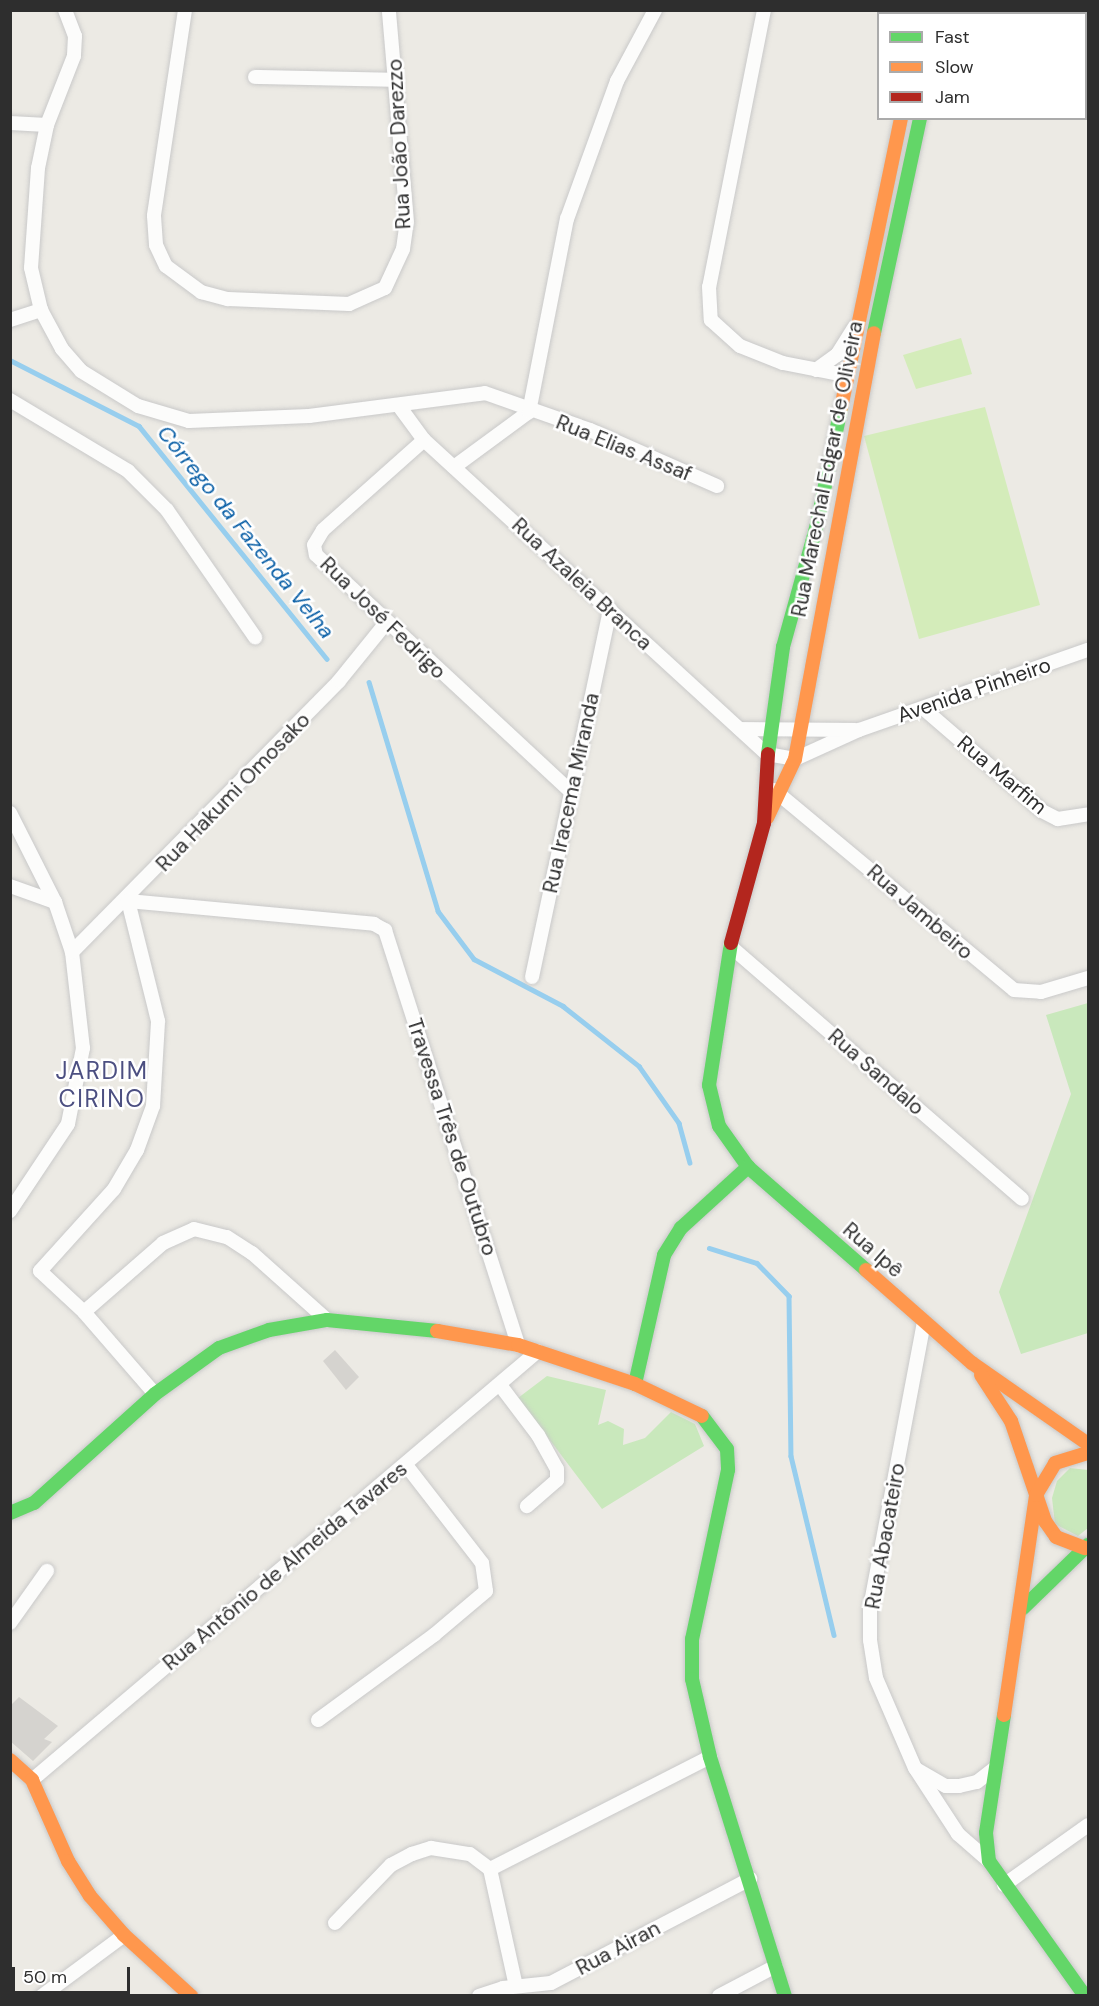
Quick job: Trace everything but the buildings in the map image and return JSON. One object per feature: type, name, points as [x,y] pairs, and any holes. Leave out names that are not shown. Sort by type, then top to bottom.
[{"type":"main road","name":"Rua Marechal Edgar de Oliveira","points":[[748,1167],[719,1125],[709,1085],[730,946],[764,823],[769,726],[793,600],[817,524],[844,375],[901,120]]},
{"type":"main road","name":"Rua Marechal Edgar de Oliveira","points":[[764,823],[781,793],[795,759],[798,730],[864,380],[920,120]]},
{"type":"main road","points":[[635,1384],[664,1255],[681,1228],[748,1167]]},
{"type":"main road","name":"Rua Ipê","points":[[748,1167],[972,1363],[1089,1444]]},
{"type":"main road","points":[[10,1513],[34,1503],[155,1394],[241,1338],[327,1320],[417,1327],[518,1345],[635,1384],[706,1419],[727,1449],[726,1496],[692,1639],[692,1680],[710,1757],[785,1995]]},
{"type":"main road","name":"Rua Ipê","points":[[972,1363],[1011,1420],[1036,1495],[1056,1537],[1087,1546]]},
{"type":"main road","points":[[1086,1993],[1004,1885],[989,1861],[986,1833],[1023,1608],[1036,1495],[1055,1463],[1089,1453]]},
{"type":"main road","points":[[1023,1608],[1087,1546]]},
{"type":"main road","points":[[10,1760],[32,1780],[68,1861],[124,1935],[191,1995]]},
{"type":"street","name":"Rua Elias Assaf","points":[[65,10],[75,36],[74,56],[47,125],[32,221],[32,268],[41,310],[62,349],[81,371],[138,406],[163,415],[232,422],[399,406],[485,393],[529,412],[590,430],[717,486]]},
{"type":"street","name":"Rua João Darezzo","points":[[185,10],[154,216],[156,245],[166,266],[201,292],[228,299],[349,304],[367,299],[385,288],[403,249],[406,222],[396,80],[388,10]]},
{"type":"street","points":[[454,467],[529,412],[567,219],[617,81],[655,10]]},
{"type":"street","points":[[764,10],[709,287],[711,320],[740,346],[816,370],[844,375]]},
{"type":"street","points":[[255,77],[396,80]]},
{"type":"street","points":[[10,123],[47,125]]},
{"type":"street","points":[[10,320],[41,310]]},
{"type":"street","points":[[816,370],[837,355],[855,325]]},
{"type":"street","points":[[10,400],[128,471],[167,510],[255,637]]},
{"type":"street","name":"Rua Azaleia Branca","points":[[399,406],[424,440],[767,754]]},
{"type":"street","name":"Rua José Fedrigo","points":[[424,440],[323,530],[314,545],[321,564],[570,791]]},
{"type":"street","name":"Rua Iracema Miranda","points":[[532,977],[609,609]]},
{"type":"street","name":"Rua Hakumi Omosako","points":[[72,952],[128,901],[339,681],[386,623]]},
{"type":"street","name":"Avenida Pinheiro","points":[[795,759],[859,730],[1089,650]]},
{"type":"street","name":"Rua Marfim","points":[[924,709],[1041,811],[1058,819],[1089,814]]},
{"type":"street","points":[[740,729],[769,726]]},
{"type":"street","name":"Avenida Pinheiro","points":[[769,726],[798,730],[859,730]]},
{"type":"street","points":[[767,754],[795,759]]},
{"type":"street","name":"Rua Jambeiro","points":[[766,787],[781,793],[1014,990],[1041,992],[1089,978]]},
{"type":"street","points":[[10,813],[55,902],[72,952],[83,1039],[76,1102],[58,1144],[10,1211]]},
{"type":"street","points":[[10,886],[55,902]]},
{"type":"street","points":[[128,901],[158,1021],[153,1106],[137,1150],[114,1189],[40,1271],[84,1312],[155,1394]]},
{"type":"street","name":"Travessa Três de Outubro","points":[[128,901],[374,924],[385,930],[518,1345]]},
{"type":"street","name":"Rua Sandalo","points":[[730,946],[1022,1198]]},
{"type":"street","points":[[84,1312],[163,1243],[194,1228],[227,1237],[252,1253],[327,1320]]},
{"type":"street","name":"Rua Abacateiro","points":[[924,1322],[870,1608],[876,1678],[915,1768],[951,1825],[989,1861]]},
{"type":"street","name":"Rua Antônio de Almeida Tavares","points":[[32,1780],[406,1466],[538,1351]]},
{"type":"street","points":[[500,1385],[538,1435],[557,1469],[557,1480],[527,1506]]},
{"type":"street","points":[[318,1720],[434,1635],[486,1591],[482,1563],[406,1466]]},
{"type":"street","points":[[10,1623],[47,1571]]},
{"type":"street","points":[[490,1869],[710,1757]]},
{"type":"street","points":[[915,1768],[946,1786],[959,1786],[977,1782],[996,1767]]},
{"type":"street","points":[[1004,1885],[1089,1825]]},
{"type":"street","points":[[335,1923],[391,1865],[412,1854],[452,1848],[490,1869],[516,1986]]},
{"type":"street","name":"Rua Airan","points":[[479,1995],[516,1986],[551,1983],[750,1879]]},
{"type":"street","points":[[42,1995],[124,1935]]},
{"type":"street","points":[[719,1995],[776,1966]]},
{"type":"green space","points":[[961,338],[972,374],[916,389],[903,355]]},
{"type":"green space","points":[[985,407],[1040,605],[919,639],[864,436]]},
{"type":"green space","points":[[1088,1003],[1088,1333],[1021,1354],[999,1292],[1071,1094],[1046,1015]]},
{"type":"green space","points":[[547,1376],[606,1390],[598,1425],[608,1421],[624,1429],[623,1445],[645,1438],[671,1412],[695,1424],[704,1446],[602,1509],[518,1398]]},
{"type":"green space","points":[[1070,1468],[1088,1470],[1088,1528],[1078,1536],[1055,1524],[1052,1498],[1057,1481]]},
{"type":"waterway","name":"Córrego da Fazenda Velha","points":[[10,360],[139,426],[327,659]]},
{"type":"waterway","name":"Córrego da Fazenda Velha","points":[[369,682],[438,911],[474,959],[563,1006],[639,1066],[679,1123],[690,1163]]},
{"type":"waterway","name":"Córrego da Fazenda Velha","points":[[709,1248],[757,1263],[789,1296],[791,1456],[834,1635]]},
{"type":"traffic: fast","points":[[874,333],[920,120]]},
{"type":"traffic: fast","points":[[768,754],[783,647],[817,524],[841,408]]},
{"type":"traffic: fast","points":[[731,943],[709,1085],[719,1126],[748,1167],[866,1270]]},
{"type":"traffic: fast","points":[[635,1384],[664,1255],[681,1228],[748,1167]]},
{"type":"traffic: fast","points":[[10,1513],[34,1503],[155,1394],[219,1348],[269,1330],[327,1320],[437,1331]]},
{"type":"traffic: fast","points":[[702,1416],[727,1449],[728,1470],[692,1639],[692,1679],[710,1757],[785,1996]]},
{"type":"traffic: fast","points":[[1023,1608],[1088,1545]]},
{"type":"traffic: fast","points":[[1004,1715],[986,1833],[989,1861],[1085,1996]]},
{"type":"traffic: slow","points":[[841,408],[901,120]]},
{"type":"traffic: slow","points":[[767,818],[795,759],[874,333]]},
{"type":"traffic: slow","points":[[866,1270],[972,1363],[1088,1444]]},
{"type":"traffic: slow","points":[[437,1331],[518,1345],[635,1384],[702,1416]]},
{"type":"traffic: slow","points":[[981,1375],[1011,1421],[1045,1521],[1056,1537],[1085,1548]]},
{"type":"traffic: slow","points":[[1004,1715],[1036,1495],[1055,1463],[1088,1453]]},
{"type":"traffic: slow","points":[[10,1760],[32,1780],[68,1861],[90,1896],[124,1935],[191,1996]]},
{"type":"traffic: jam","points":[[731,943],[764,823],[768,754]]},
{"type":"district","name":"JARDIM CIRINO","points":[[102,1085]]}]
